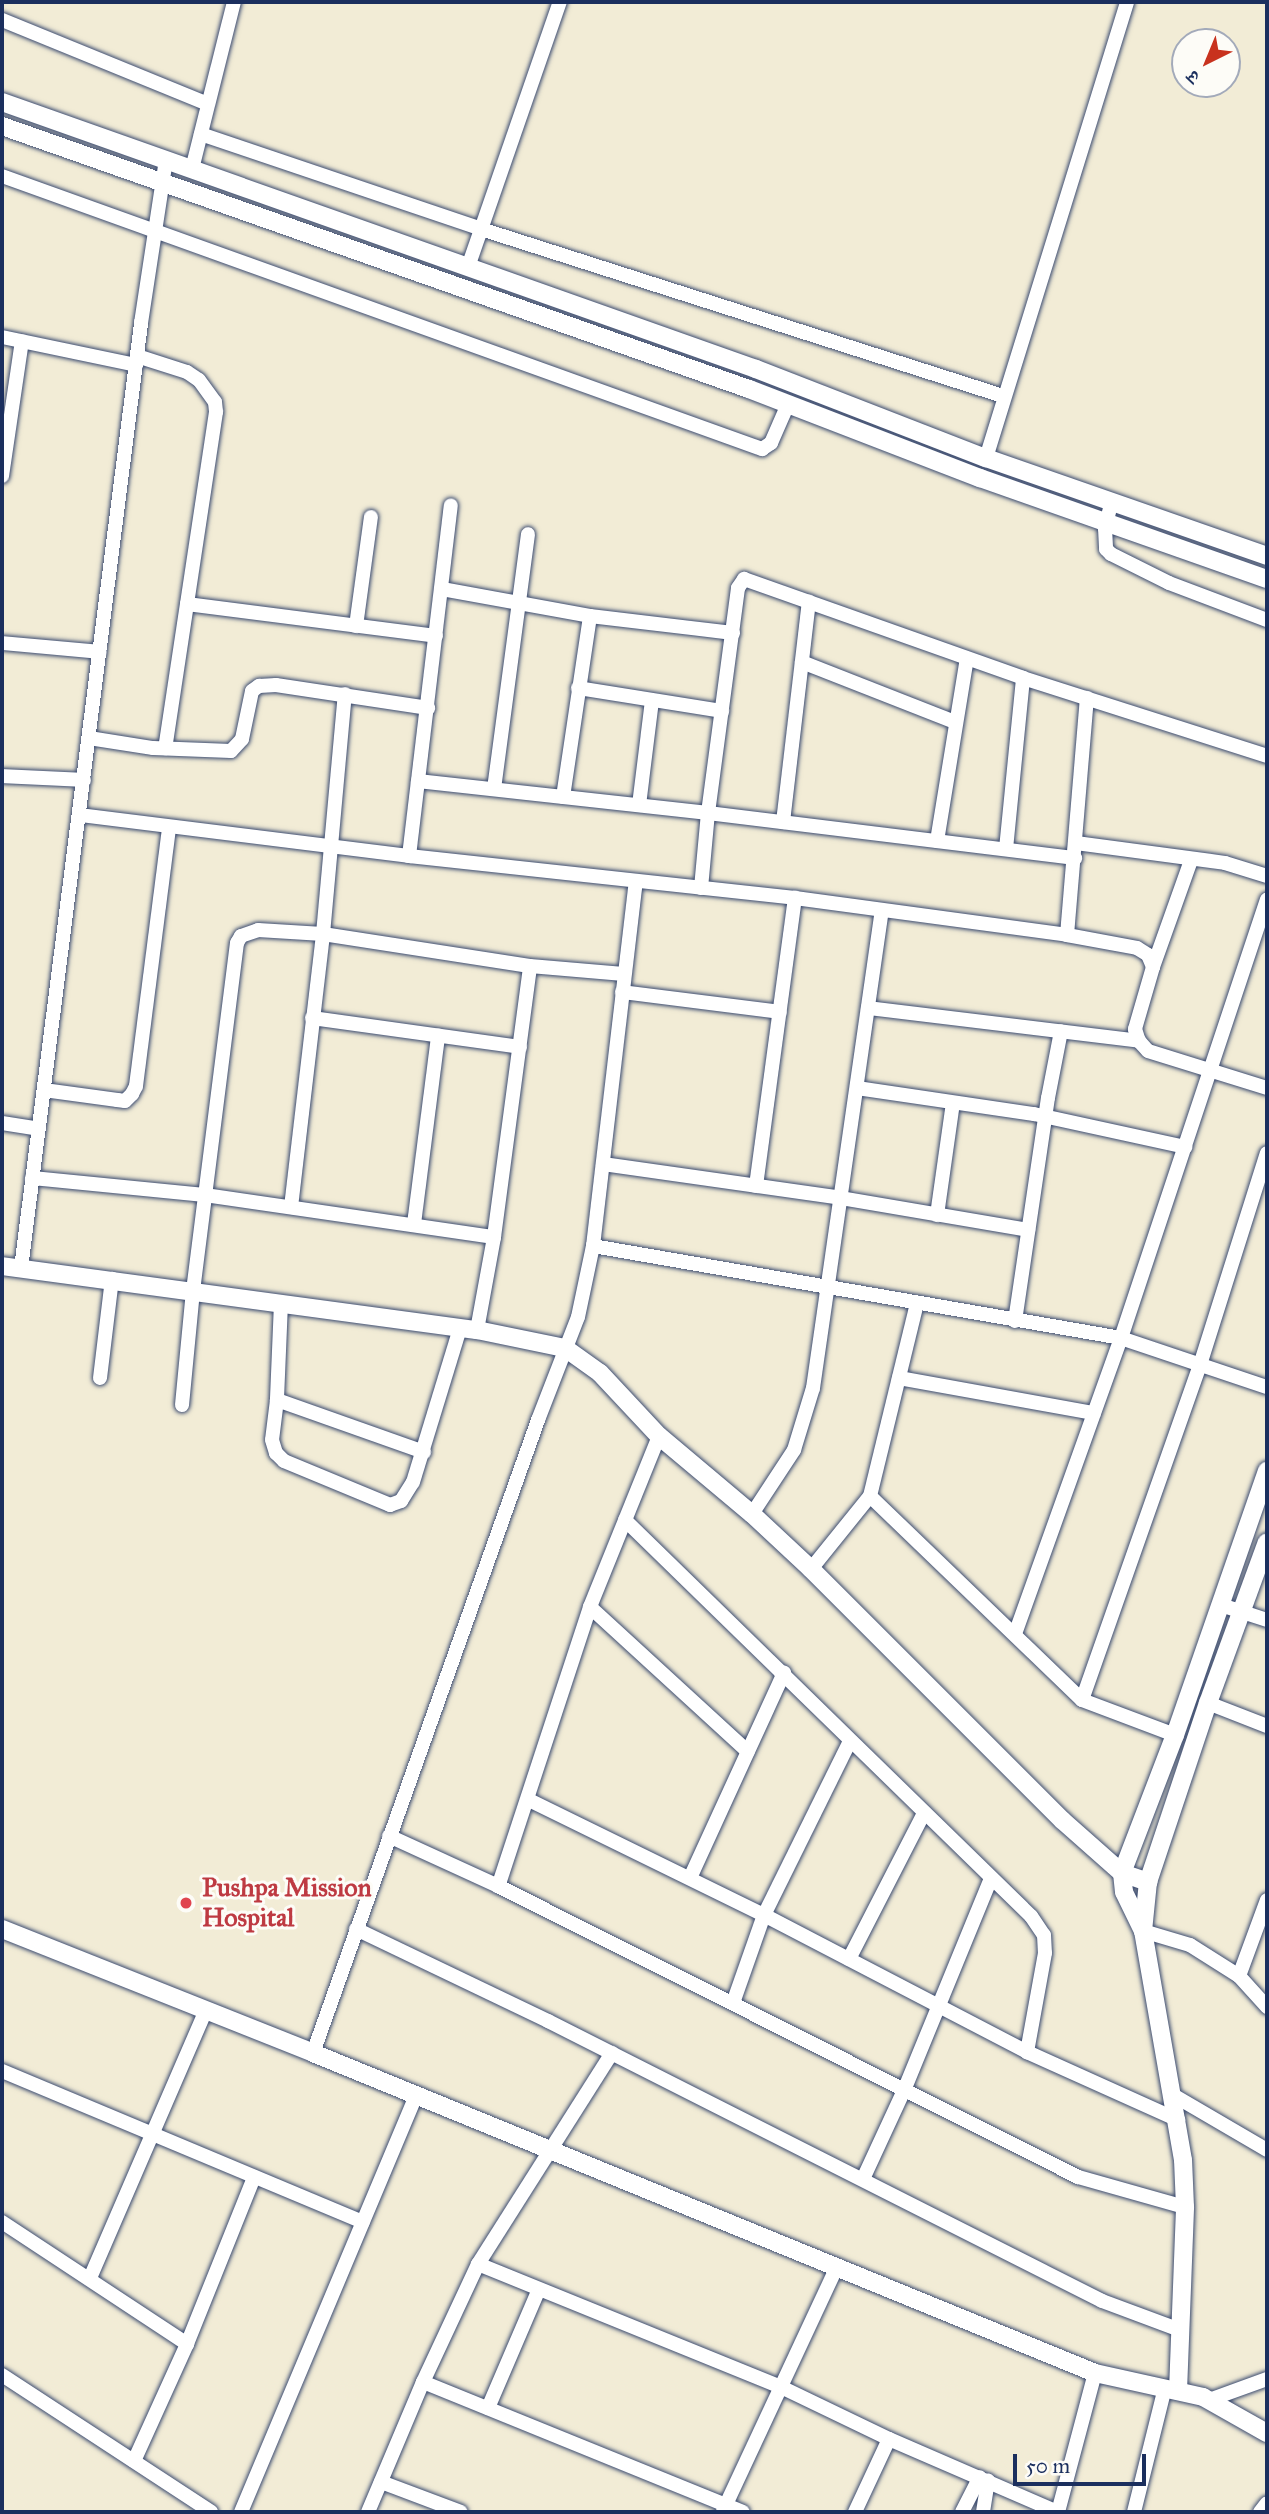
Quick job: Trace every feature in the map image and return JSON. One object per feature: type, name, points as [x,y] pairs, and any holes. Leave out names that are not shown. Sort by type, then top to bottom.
[{"type":"street","points":[[192,169],[234,2]]},
{"type":"street","points":[[468,267],[560,2]]},
{"type":"street","points":[[986,457],[1127,2]]},
{"type":"street","points":[[2,20],[208,104]]},
{"type":"street","points":[[2,102],[756,369],[986,457],[1267,556]]},
{"type":"street","points":[[2,126],[749,389],[1046,501],[1267,579]]},
{"type":"street","points":[[201,134],[481,229],[1003,396]]},
{"type":"street","points":[[21,1268],[136,360],[166,159]]},
{"type":"street","points":[[2,176],[762,449],[771,443],[788,404]]},
{"type":"street","points":[[2,337],[136,360],[187,372],[199,380],[215,402],[165,748]]},
{"type":"street","points":[[2,468],[22,341]]},
{"type":"street","points":[[749,389],[756,369]]},
{"type":"street","points":[[1097,518],[1112,501]]},
{"type":"street","points":[[409,856],[451,506]]},
{"type":"street","points":[[356,626],[371,517]]},
{"type":"street","points":[[1097,518],[1106,549],[1129,565],[1267,620]]},
{"type":"street","points":[[494,789],[527,534]]},
{"type":"street","points":[[702,888],[708,813],[738,588],[744,579],[1023,678],[1267,756]]},
{"type":"street","points":[[442,589],[520,601],[590,616],[733,633]]},
{"type":"street","points":[[783,822],[809,602]]},
{"type":"street","points":[[187,604],[436,636]]},
{"type":"street","points":[[563,797],[590,616]]},
{"type":"street","points":[[2,643],[100,652]]},
{"type":"street","points":[[937,841],[967,658]]},
{"type":"street","points":[[802,662],[955,722]]},
{"type":"street","points":[[1006,849],[1023,678]]},
{"type":"street","points":[[89,738],[223,752],[238,746],[252,691],[258,686],[276,685],[428,708]]},
{"type":"street","points":[[578,688],[722,711]]},
{"type":"street","points":[[291,1207],[323,934],[345,694]]},
{"type":"street","points":[[1068,934],[1087,698]]},
{"type":"street","points":[[639,805],[652,701]]},
{"type":"street","points":[[2,776],[84,780]]},
{"type":"street","points":[[418,781],[1075,858]]},
{"type":"street","points":[[80,815],[329,847],[795,898],[1068,934],[1137,948],[1148,956],[1153,967]]},
{"type":"street","points":[[44,1090],[125,1101],[136,1086],[169,827]]},
{"type":"street","points":[[1076,843],[1225,863],[1267,876]]},
{"type":"street","points":[[1191,860],[1153,967],[1135,1029],[1139,1041],[1148,1051],[1159,1057],[1267,1087]]},
{"type":"street","points":[[313,2053],[578,1317],[593,1246],[636,882]]},
{"type":"street","points":[[756,1186],[795,898]]},
{"type":"street","points":[[1015,1634],[1121,1338],[1267,900]]},
{"type":"street","points":[[752,1514],[794,1450],[806,1419],[829,1286],[882,911]]},
{"type":"street","points":[[182,1405],[193,1291],[237,943],[248,931],[323,934],[530,966],[624,974]]},
{"type":"street","points":[[281,1303],[277,1400],[272,1440],[276,1453],[284,1461],[380,1503],[390,1505],[401,1501],[407,1495],[424,1452],[469,1329],[494,1237],[530,966]]},
{"type":"street","points":[[622,992],[780,1012]]},
{"type":"street","points":[[868,1008],[1139,1041]]},
{"type":"street","points":[[312,1018],[520,1047]]},
{"type":"street","points":[[1015,1321],[1061,1031]]},
{"type":"street","points":[[414,1224],[438,1035]]},
{"type":"street","points":[[857,1088],[1046,1116],[1185,1147]]},
{"type":"street","points":[[937,1214],[953,1103]]},
{"type":"street","points":[[2,1123],[39,1129]]},
{"type":"street","points":[[1082,1700],[1200,1365],[1267,1153]]},
{"type":"street","points":[[603,1164],[841,1198],[1028,1230]]},
{"type":"street","points":[[32,1178],[205,1195],[494,1237]]},
{"type":"street","points":[[593,1246],[1121,1338],[1267,1387]]},
{"type":"street","points":[[2,1266],[469,1329],[565,1348],[600,1373],[659,1436],[752,1514],[811,1569],[962,1724],[1062,1821],[1122,1873],[1148,1882]]},
{"type":"street","points":[[100,1378],[112,1279]]},
{"type":"street","points":[[811,1569],[870,1496],[916,1303]]},
{"type":"street","points":[[899,1378],[1094,1413]]},
{"type":"street","points":[[277,1400],[424,1452]]},
{"type":"street","points":[[498,1886],[529,1800],[590,1607],[659,1436]]},
{"type":"street","points":[[1267,1474],[1175,1735],[1122,1873],[1128,1903],[1143,1931],[1189,1945],[1239,1976],[1267,2007]]},
{"type":"street","points":[[870,1496],[1082,1700],[1175,1735]]},
{"type":"street","points":[[625,1520],[1031,1916],[1044,1935],[1045,1954],[1027,2052]]},
{"type":"street","points":[[1134,2512],[1171,2390],[1180,2330],[1185,2207],[1178,2120],[1143,1931],[1148,1882],[1208,1703],[1267,1542]]},
{"type":"street","points":[[1220,1605],[1267,1620]]},
{"type":"street","points":[[590,1607],[748,1752]]},
{"type":"street","points":[[690,1878],[784,1673]]},
{"type":"street","points":[[1208,1703],[1267,1726]]},
{"type":"street","points":[[733,2003],[764,1915],[850,1741]]},
{"type":"street","points":[[529,1800],[764,1915],[1027,2052],[1178,2120]]},
{"type":"street","points":[[849,1959],[924,1813]]},
{"type":"street","points":[[389,1836],[498,1886],[1078,2177],[1185,2207]]},
{"type":"street","points":[[863,2179],[905,2088],[990,1878]]},
{"type":"street","points":[[1239,1976],[1267,1900]]},
{"type":"street","points":[[2,1929],[313,2053],[1095,2373],[1209,2400],[1267,2433]]},
{"type":"street","points":[[356,1930],[612,2053],[1102,2301],[1180,2330]]},
{"type":"street","points":[[90,2278],[206,2010]]},
{"type":"street","points":[[368,2512],[478,2264],[612,2053]]},
{"type":"street","points":[[2,2071],[363,2222]]},
{"type":"street","points":[[241,2512],[416,2095]]},
{"type":"street","points":[[1173,2095],[1267,2150]]},
{"type":"street","points":[[134,2461],[187,2344],[254,2177]]},
{"type":"street","points":[[2,2222],[187,2344]]},
{"type":"street","points":[[478,2264],[781,2387],[889,2439],[1058,2512],[1095,2373]]},
{"type":"street","points":[[724,2508],[837,2267]]},
{"type":"street","points":[[488,2408],[539,2289]]},
{"type":"street","points":[[2,2375],[211,2512]]},
{"type":"street","points":[[1209,2400],[1267,2379]]},
{"type":"street","points":[[424,2382],[724,2508],[743,2512]]},
{"type":"street","points":[[855,2512],[889,2439]]},
{"type":"street","points":[[962,2512],[984,2479]]},
{"type":"street","points":[[982,2512],[984,2479]]},
{"type":"street","points":[[381,2482],[460,2512]]},
{"type":"street","points":[[1260,2512],[1267,2503]]},
{"type":"place","name":"Pushpa Mission Hospital","points":[[186,1903]]}]
